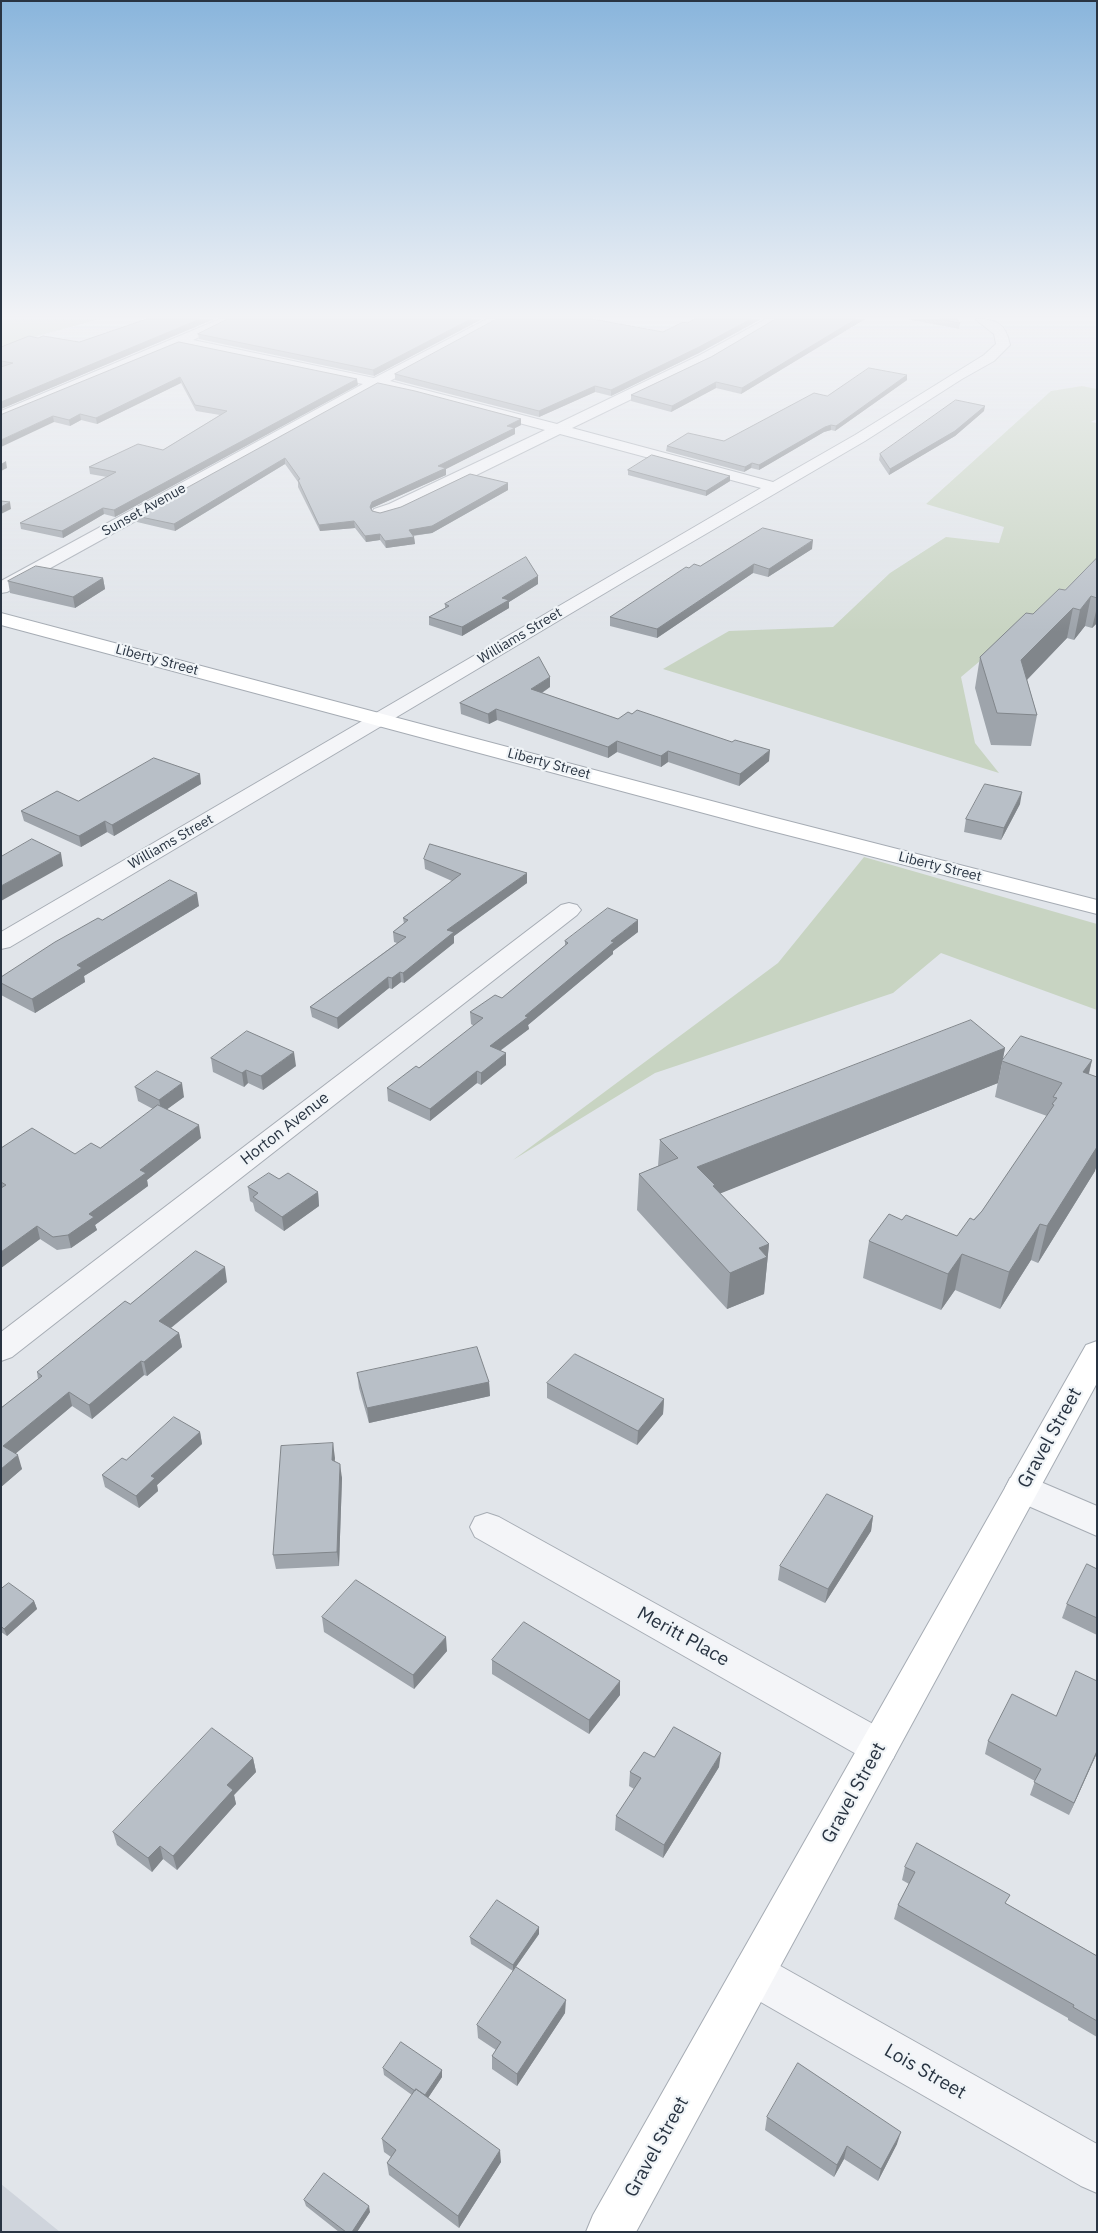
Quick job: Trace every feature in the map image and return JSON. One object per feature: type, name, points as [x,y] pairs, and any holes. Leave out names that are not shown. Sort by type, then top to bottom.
[{"type":"main road","name":"Liberty Street","points":[[1,619],[764,822],[1097,908]]},
{"type":"main road","name":"Gravel Street","points":[[610,2232],[1097,1353]]},
{"type":"street","name":"Sunset Avenue","points":[[1,588],[302,423]]},
{"type":"street","points":[[538,423],[774,487]]},
{"type":"street","points":[[380,513],[394,508],[567,423]]},
{"type":"street","name":"Williams Street","points":[[1,942],[883,423]]},
{"type":"street","name":"Horton Avenue","points":[[1,1349],[569,910]]},
{"type":"street","points":[[1022,1488],[1097,1522]]},
{"type":"street","name":"Meritt Place","points":[[487,1527],[879,1747]]},
{"type":"street","name":"Lois Street","points":[[753,1974],[1097,2170]]},
{"type":"shaded area","points":[[1,2184],[60,2232],[1,2232]]},
{"type":"green space","points":[[1015,423],[1097,423],[1097,565],[1094,565],[961,677],[975,743],[999,773],[663,669],[729,631],[833,627],[890,573],[946,537],[999,543],[1004,527],[926,504]]},
{"type":"green space","points":[[864,857],[1097,924],[1097,1010],[941,953],[893,993],[655,1073],[513,1160],[778,963]]},
{"type":"building","points":[[1,423],[37,423],[1,440]]},
{"type":"building","points":[[207,423],[275,423],[114,510],[103,508],[62,531],[20,523],[116,472],[89,467],[138,444],[163,450]]},
{"type":"building","points":[[305,423],[513,423],[507,426],[515,428],[438,466],[446,468],[372,502],[370,507],[372,511],[380,513],[401,507],[470,474],[508,483],[432,526],[409,530],[414,537],[385,541],[380,534],[365,536],[354,521],[319,525],[298,480],[300,479],[285,458],[174,524],[136,516]]},
{"type":"building","points":[[757,423],[840,423],[836,426],[825,427],[759,465],[752,463],[745,467],[667,446],[688,433],[724,441]]},
{"type":"building","points":[[923,423],[964,423],[955,431],[890,469],[880,454]]},
{"type":"building","points":[[652,455],[730,476],[706,491],[628,470]]},
{"type":"building","points":[[1,501],[10,502],[1,507]]},
{"type":"building","points":[[763,528],[813,540],[769,569],[754,564],[657,629],[610,617],[686,567],[689,568],[694,564],[700,566]]},
{"type":"building","points":[[526,557],[538,576],[502,598],[509,600],[462,627],[429,617],[449,606],[445,604]]},
{"type":"building","points":[[1097,558],[1097,598],[1091,596],[1080,610],[1073,608],[1021,660],[1037,715],[997,713],[980,657],[1026,613],[1033,614],[1059,589],[1065,590]]},
{"type":"building","points":[[36,566],[103,578],[73,597],[8,581]]},
{"type":"building","points":[[539,657],[550,677],[531,689],[618,719],[628,712],[632,714],[637,710],[732,742],[735,740],[770,750],[740,774],[668,751],[661,756],[617,741],[608,747],[496,709],[488,714],[460,703]]},
{"type":"building","points":[[154,758],[200,774],[112,825],[105,821],[79,836],[21,811],[57,791],[78,801]]},
{"type":"building","points":[[985,784],[1022,792],[1004,828],[966,819]]},
{"type":"building","points":[[32,839],[61,853],[1,886],[1,857]]},
{"type":"building","points":[[430,844],[527,873],[447,930],[454,932],[403,973],[400,972],[392,978],[388,977],[337,1018],[310,1007],[406,937],[393,932],[408,920],[403,918],[461,874],[424,859]]},
{"type":"building","points":[[170,880],[197,893],[77,965],[82,968],[32,999],[1,983],[1,977],[55,942],[98,918],[102,920]]},
{"type":"building","points":[[608,908],[638,920],[525,1016],[528,1017],[490,1046],[506,1053],[481,1073],[477,1071],[430,1109],[387,1088],[416,1066],[419,1068],[483,1018],[470,1012],[495,995],[502,998],[568,943],[565,941]]},
{"type":"building","points":[[971,1020],[1005,1048],[697,1167],[769,1244],[759,1248],[767,1257],[730,1273],[639,1174],[678,1158],[660,1140]]},
{"type":"building","points":[[247,1031],[294,1052],[261,1076],[246,1070],[242,1073],[211,1058]]},
{"type":"building","points":[[1021,1036],[1092,1060],[1083,1072],[1097,1077],[1097,1147],[1047,1226],[1040,1224],[1009,1272],[962,1254],[948,1274],[869,1241],[889,1214],[902,1220],[906,1215],[957,1236],[970,1218],[974,1220],[982,1211],[1054,1105],[1052,1104],[1057,1098],[1053,1097],[1062,1083],[1002,1061]]},
{"type":"building","points":[[157,1071],[182,1083],[159,1100],[135,1087]]},
{"type":"building","points":[[158,1105],[199,1125],[140,1170],[146,1173],[89,1214],[94,1217],[68,1235],[53,1237],[37,1226],[1,1252],[1,1188],[6,1185],[1,1182],[1,1148],[32,1128],[75,1154],[91,1143],[100,1148]]},
{"type":"building","points":[[269,1173],[279,1179],[288,1173],[318,1192],[282,1217],[253,1197],[258,1193],[248,1187]]},
{"type":"building","points":[[196,1251],[225,1267],[159,1321],[179,1333],[144,1362],[141,1361],[89,1405],[69,1392],[3,1446],[18,1455],[1,1469],[1,1408],[42,1376],[37,1372],[125,1301],[130,1304]]},
{"type":"building","points":[[477,1347],[489,1382],[367,1408],[357,1373]]},
{"type":"building","points":[[575,1354],[664,1399],[638,1431],[547,1383]]},
{"type":"building","points":[[174,1417],[200,1432],[151,1476],[155,1478],[136,1496],[102,1475],[122,1458],[126,1460]]},
{"type":"building","points":[[333,1443],[332,1460],[340,1464],[337,1552],[273,1555],[281,1446]]},
{"type":"building","points":[[827,1494],[873,1516],[828,1589],[780,1566]]},
{"type":"building","points":[[1087,1564],[1097,1569],[1097,1618],[1067,1604]]},
{"type":"building","points":[[356,1580],[446,1637],[413,1675],[322,1617]]},
{"type":"building","points":[[9,1583],[34,1601],[4,1629],[1,1626],[1,1589]]},
{"type":"building","points":[[524,1622],[620,1681],[589,1720],[492,1660]]},
{"type":"building","points":[[1076,1671],[1097,1681],[1097,1751],[1074,1803],[1034,1782],[1041,1769],[988,1741],[1012,1694],[1056,1716]]},
{"type":"building","points":[[674,1727],[721,1753],[664,1845],[616,1816],[641,1778],[630,1772],[644,1752],[654,1757]]},
{"type":"building","points":[[212,1728],[253,1758],[227,1785],[233,1790],[173,1856],[160,1846],[148,1858],[113,1832]]},
{"type":"building","points":[[917,1843],[1010,1895],[1005,1903],[1097,1956],[1097,2021],[1073,2007],[1074,2005],[898,1905],[915,1872],[905,1867]]},
{"type":"building","points":[[497,1900],[539,1927],[513,1965],[470,1937]]},
{"type":"building","points":[[516,1967],[566,2000],[517,2074],[492,2056],[501,2042],[477,2025]]},
{"type":"building","points":[[401,2042],[442,2070],[425,2095],[416,2089],[415,2091],[383,2068]]},
{"type":"building","points":[[798,2063],[901,2132],[881,2169],[847,2146],[837,2165],[767,2117]]},
{"type":"building","points":[[416,2089],[500,2150],[458,2216],[387,2163],[396,2150],[382,2139]]},
{"type":"building","points":[[324,2173],[369,2206],[352,2232],[346,2232],[304,2200]]}]
